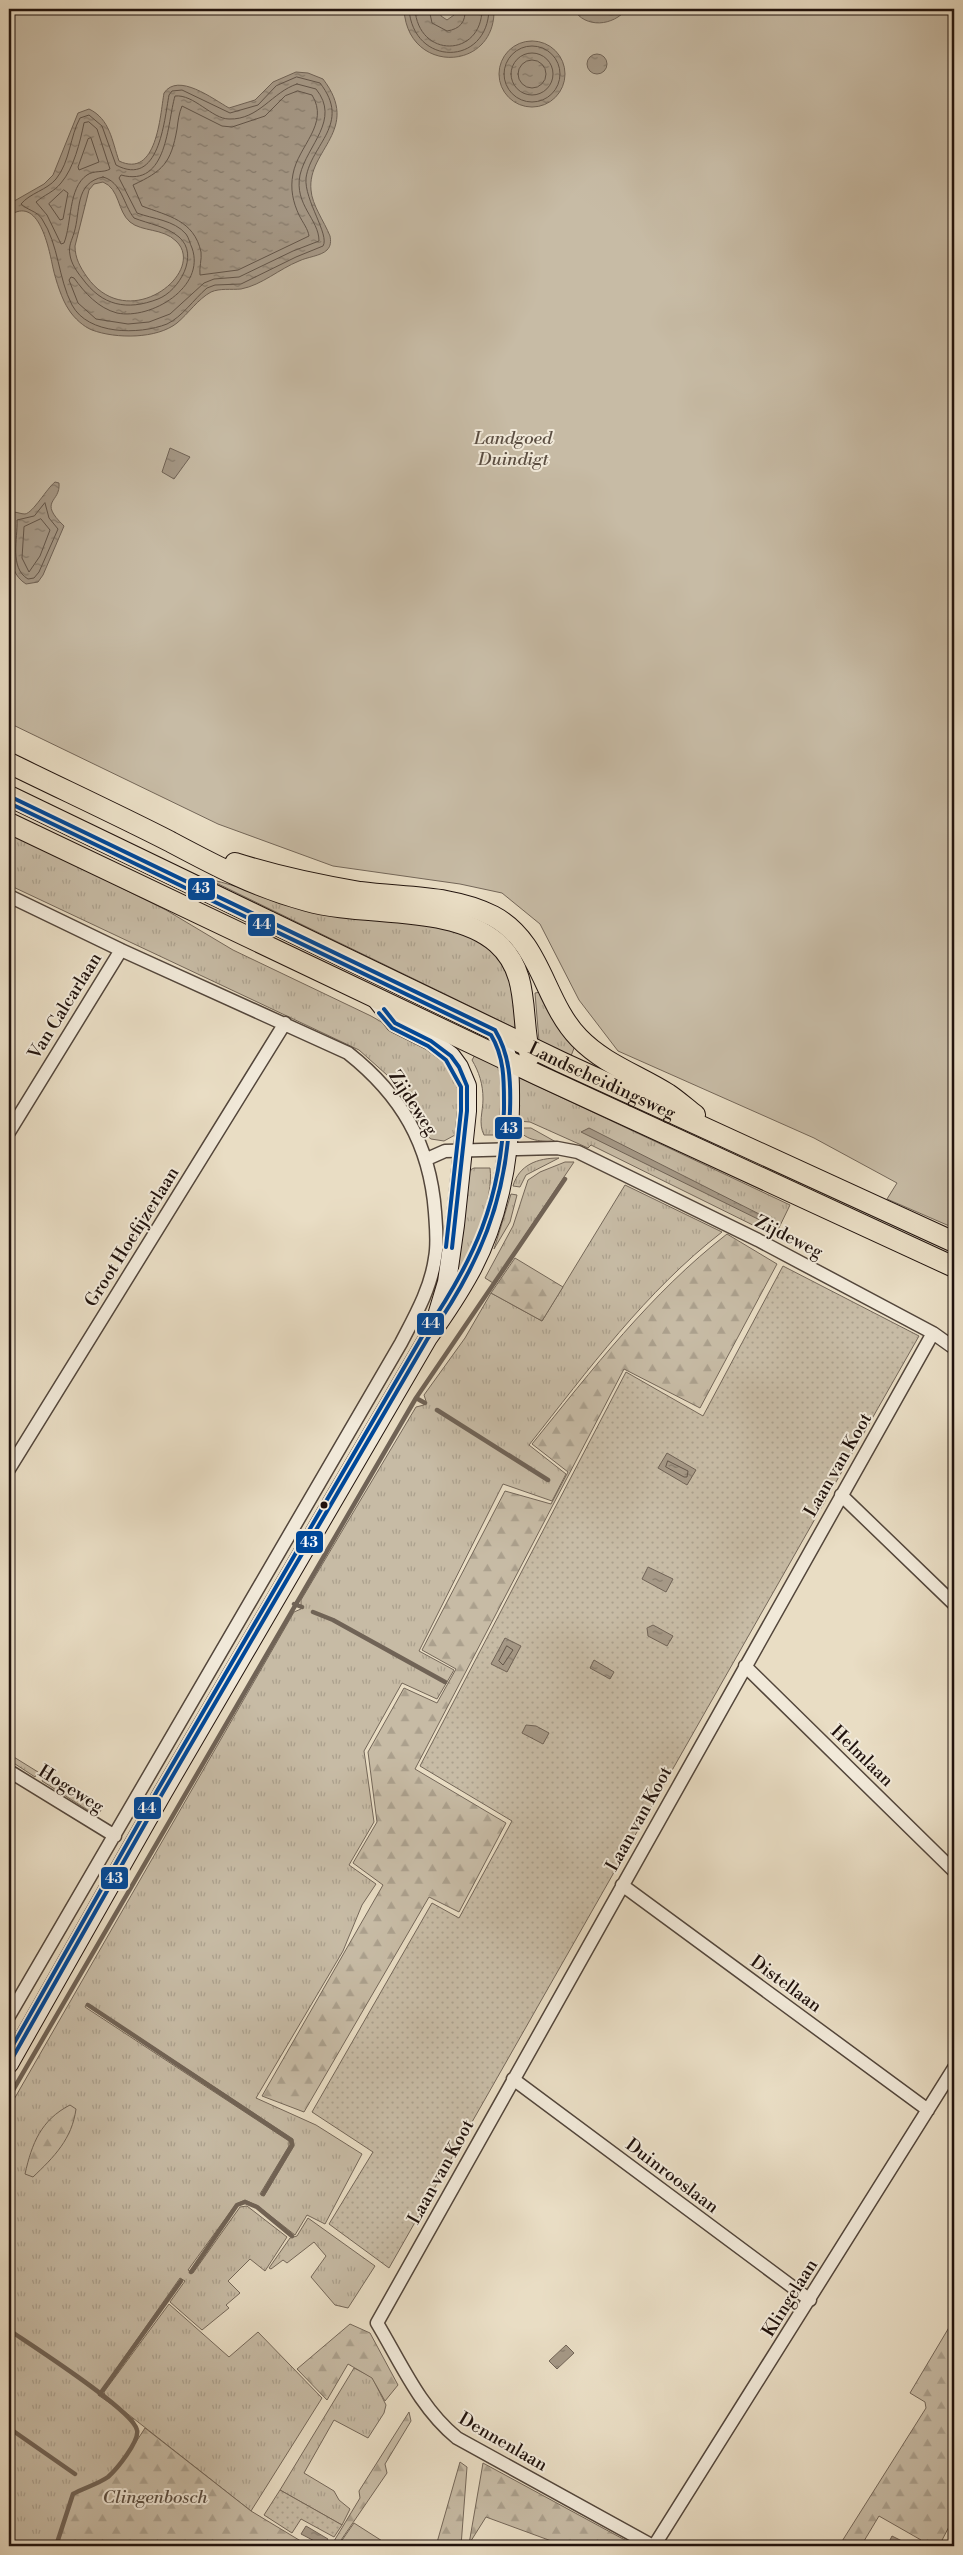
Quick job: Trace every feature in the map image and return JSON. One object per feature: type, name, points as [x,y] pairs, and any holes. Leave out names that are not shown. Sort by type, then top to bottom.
[{"type":"main road","points":[[9,763],[232,874],[308,901],[342,908],[451,920],[482,932],[507,952],[518,973],[523,993],[528,1046],[538,1075]]},
{"type":"main road","name":"Landscheidingsweg","points":[[9,796],[528,1046],[954,1242]]},
{"type":"main road","name":"Landscheidingsweg","points":[[9,823],[376,999],[795,1195],[954,1267]]},
{"type":"main road","points":[[169,841],[292,879],[361,892],[445,900],[468,906],[492,916],[510,927],[524,942],[538,964],[564,1019],[585,1044],[606,1060],[667,1094],[724,1137]]},
{"type":"street","name":"Zijdeweg","points":[[9,896],[121,950],[348,1053],[373,1072],[401,1110],[427,1159],[445,1151],[557,1148],[578,1152],[758,1240],[933,1333],[954,1348]]},
{"type":"street","name":"Van Calcarlaan","points":[[9,1132],[121,950]]},
{"type":"street","points":[[376,999],[396,1023],[438,1046],[451,1056],[459,1067],[468,1094],[448,1282],[428,1338]]},
{"type":"street","name":"Groot Hoefijzerlaan","points":[[9,1469],[285,1023]]},
{"type":"street","points":[[9,2064],[162,1794],[428,1338],[472,1270],[501,1188],[511,1122],[509,1061],[503,1044],[495,1030]]},
{"type":"street","points":[[9,2016],[414,1318],[425,1294],[436,1258],[434,1197],[427,1159]]},
{"type":"street","name":"Laan van Koot","points":[[378,2322],[744,1666],[933,1333]]},
{"type":"street","points":[[841,1495],[954,1604]]},
{"type":"street","name":"Helmlaan","points":[[744,1666],[954,1871]]},
{"type":"street","name":"Hogeweg","points":[[9,1771],[115,1836]]},
{"type":"street","name":"Distellaan","points":[[622,1886],[928,2110]]},
{"type":"street","name":"Klingelaan","points":[[654,2546],[954,2068]]},
{"type":"street","name":"Duinrooslaan","points":[[513,2079],[810,2300]]},
{"type":"street","name":"Dennenlaan","points":[[378,2322],[427,2408],[441,2425],[456,2438],[654,2546]]},
{"type":"green space","name":"Landgoed Duindigt","points":[[9,9],[954,9],[954,1228],[887,1199],[897,1183],[814,1138],[618,1051],[579,1000],[540,924],[502,893],[460,884],[333,866],[218,824],[9,723]]},
{"type":"green space","points":[[9,832],[166,910],[233,950],[371,1016],[441,1056],[460,1081],[461,1128],[455,1135],[444,1141],[431,1139],[426,1135],[413,1111],[387,1075],[359,1050],[9,885]]},
{"type":"green space","points":[[206,878],[327,911],[406,921],[460,933],[483,945],[501,962],[512,986],[515,1028]]},
{"type":"green space","points":[[546,991],[576,1043],[571,1056],[539,1041],[535,993]]},
{"type":"green space","points":[[475,1055],[506,1070],[505,1126],[500,1135],[484,1135],[482,1131],[483,1094],[480,1078],[472,1060]]},
{"type":"green space","points":[[516,1076],[790,1205],[775,1236],[591,1145],[588,1148],[530,1122],[517,1121]]},
{"type":"green space","points":[[518,1128],[531,1128],[556,1142],[530,1138],[521,1133]]},
{"type":"green space","points":[[559,1158],[526,1175],[520,1187],[513,1186],[520,1173],[530,1164],[543,1159]]},
{"type":"green space","points":[[565,1162],[574,1162],[493,1283],[485,1278],[513,1226],[528,1180],[540,1172]]},
{"type":"green space","points":[[474,1168],[490,1168],[489,1194],[476,1242],[465,1270],[460,1281],[453,1280],[468,1171]]},
{"type":"green space","points":[[625,1185],[722,1232],[668,1280],[619,1332],[529,1445],[566,1474],[552,1501],[503,1484],[419,1651],[454,1670],[437,1699],[402,1683],[364,1751],[374,1822],[349,1865],[376,1884],[362,1905],[343,1951],[256,2098],[316,2125],[362,2154],[325,2224],[307,2215],[295,2235],[258,2206],[245,2200],[236,2204],[188,2270],[193,2273],[240,2207],[247,2206],[287,2237],[265,2271],[250,2259],[228,2281],[240,2293],[226,2305],[229,2308],[202,2330],[170,2302],[185,2281],[180,2278],[98,2395],[133,2419],[138,2431],[134,2445],[107,2478],[73,2494],[56,2546],[9,2546],[9,2108],[294,1612],[301,1609],[301,1600],[416,1407],[424,1405],[426,1401],[424,1395],[465,1338],[491,1293],[542,1321]],"holes":[[[87,2003],[293,2139],[294,2146],[264,2196],[260,2194],[289,2146],[289,2141],[85,2007]]]},
{"type":"green space","points":[[511,1194],[517,1195],[510,1222],[494,1249]]},
{"type":"green space","points":[[727,1234],[777,1264],[700,1408],[624,1369],[415,1769],[506,1823],[459,1912],[429,1897],[304,2112],[262,2096],[383,1885],[353,1863],[377,1822],[368,1752],[404,1688],[437,1703],[456,1669],[422,1650],[505,1491],[551,1504],[568,1472],[532,1444],[600,1361],[648,1307],[673,1281]]},
{"type":"green space","points":[[515,1258],[563,1287],[542,1321],[491,1293]]},
{"type":"green space","points":[[783,1266],[919,1336],[389,2268],[329,2224],[373,2152],[312,2112],[432,1903],[459,1918],[512,1821],[420,1766],[626,1372],[703,1416]]},
{"type":"green space","points":[[9,1754],[38,1772],[35,1777],[9,1760]]},
{"type":"green space","points":[[45,1775],[101,1810],[97,1816],[42,1781]]},
{"type":"green space","points":[[70,2105],[76,2109],[74,2120],[61,2147],[33,2177],[25,2174],[31,2152],[39,2134],[52,2118]]},
{"type":"green space","points":[[308,2218],[375,2266],[348,2308],[335,2305],[311,2277],[326,2256],[314,2242],[287,2263],[283,2260],[271,2269],[269,2268],[290,2238],[297,2236]]},
{"type":"green space","points":[[169,2304],[229,2357],[258,2332],[322,2398],[251,2511],[105,2396],[104,2392]]},
{"type":"green space","points":[[954,2319],[954,2517],[939,2546],[918,2546],[921,2540],[879,2516],[861,2546],[839,2546],[926,2408],[925,2402],[910,2393]]},
{"type":"green space","points":[[350,2324],[370,2333],[398,2385],[385,2401],[372,2378],[348,2364],[327,2400],[297,2369]]},
{"type":"green space","points":[[354,2368],[372,2377],[386,2405],[384,2413],[368,2438],[334,2420],[304,2473],[334,2491],[339,2500],[350,2509],[342,2525],[280,2490]]},
{"type":"green space","points":[[409,2412],[411,2421],[385,2464],[387,2473],[337,2546],[331,2546],[360,2498],[359,2491]]},
{"type":"green space","name":"Clingenbosch","points":[[145,2428],[251,2511],[309,2546],[56,2546],[73,2494],[107,2478],[134,2445]]},
{"type":"green space","points":[[460,2462],[467,2467],[461,2546],[436,2546]]},
{"type":"green space","points":[[483,2463],[636,2546],[565,2546],[486,2517],[469,2544]]},
{"type":"green space","points":[[280,2490],[342,2525],[334,2537],[301,2519],[292,2533],[264,2515]]},
{"type":"green space","points":[[354,2523],[390,2546],[338,2546]]},
{"type":"water","points":[[404,9],[441,9],[441,16],[447,20],[454,15],[453,9],[494,9],[491,30],[481,45],[467,54],[451,57],[434,55],[420,46],[409,31]]},
{"type":"water","points":[[573,9],[627,9],[614,19],[600,23],[585,20]]},
{"type":"water","points":[[532,41],[544,44],[555,51],[562,62],[565,74],[562,86],[555,97],[544,104],[532,107],[520,104],[509,97],[502,86],[499,74],[502,62],[509,51],[520,44]]},
{"type":"water","points":[[597,54],[604,57],[607,64],[604,71],[597,74],[590,71],[587,64],[590,57]]},
{"type":"water","points":[[296,72],[308,73],[323,79],[334,97],[337,112],[335,126],[312,176],[311,190],[316,207],[330,236],[328,248],[321,254],[292,264],[249,287],[211,292],[177,323],[159,332],[136,336],[113,335],[92,330],[76,319],[59,290],[49,249],[41,227],[28,212],[19,211],[9,216],[9,204],[44,184],[53,175],[78,113],[89,109],[96,113],[109,131],[119,161],[132,164],[142,161],[149,153],[158,129],[164,93],[170,87],[178,85],[196,89],[229,108],[255,100],[273,82]],"holes":[[[103,182],[109,185],[130,222],[171,237],[176,241],[183,254],[182,268],[173,281],[159,292],[142,299],[123,300],[104,294],[87,277],[77,258],[75,246],[89,190],[94,184]]]},
{"type":"water","points":[[170,448],[190,457],[174,479],[162,472]]},
{"type":"water","points":[[55,482],[59,483],[59,490],[52,502],[52,511],[64,526],[43,575],[38,582],[26,584],[19,578],[12,562],[11,515],[13,512],[28,513]]},
{"type":"water","points":[[589,1128],[771,1220],[774,1225],[770,1228],[768,1224],[581,1132]]},
{"type":"water","points":[[667,1453],[696,1470],[687,1485],[658,1468]]},
{"type":"water","points":[[648,1567],[673,1579],[666,1592],[642,1579]]},
{"type":"water","points":[[653,1625],[673,1636],[667,1646],[648,1636],[647,1628]]},
{"type":"water","points":[[505,1638],[521,1646],[507,1672],[491,1664]]},
{"type":"water","points":[[594,1660],[614,1672],[610,1679],[590,1668]]},
{"type":"water","points":[[526,1725],[536,1726],[549,1733],[543,1744],[522,1733]]},
{"type":"water","points":[[566,2345],[574,2353],[557,2369],[549,2361]]},
{"type":"water","points":[[306,2526],[328,2539],[324,2546],[301,2534]]},
{"type":"water","points":[[892,2536],[902,2541],[900,2546],[887,2546]]},
{"type":"waterway","points":[[9,2097],[416,1398],[565,1179]]},
{"type":"waterway","points":[[416,1398],[425,1403]]},
{"type":"waterway","points":[[437,1410],[548,1480]]},
{"type":"waterway","points":[[294,1604],[302,1607]]},
{"type":"waterway","points":[[313,1612],[333,1620],[445,1682]]},
{"type":"waterway","points":[[88,2005],[291,2140],[292,2145],[263,2194]]},
{"type":"waterway","points":[[191,2272],[237,2205],[245,2202],[257,2207],[292,2236]]},
{"type":"waterway","points":[[100,2394],[181,2281]]},
{"type":"waterway","points":[[9,2330],[101,2394],[118,2408],[137,2430],[137,2435],[131,2448],[112,2473],[100,2482],[73,2494],[56,2546]]},
{"type":"waterway","points":[[9,2428],[75,2474]]},
{"type":"transit line","name":"43","points":[[9,796],[495,1030],[504,1049],[510,1079],[508,1143],[503,1174],[496,1203],[476,1258],[462,1285],[428,1338],[162,1794],[9,2064]]},
{"type":"transit line","name":"44","points":[[9,803],[491,1035],[499,1053],[504,1080],[502,1142],[498,1172],[491,1201],[471,1255],[157,1791],[9,2052]]},
{"type":"transit line","name":"43","points":[[384,1009],[395,1023],[431,1041],[451,1056],[459,1067],[467,1086],[467,1111],[452,1248]]},
{"type":"transit line","name":"44","points":[[379,1013],[392,1028],[428,1046],[446,1060],[461,1087],[461,1111],[446,1247]]}]
